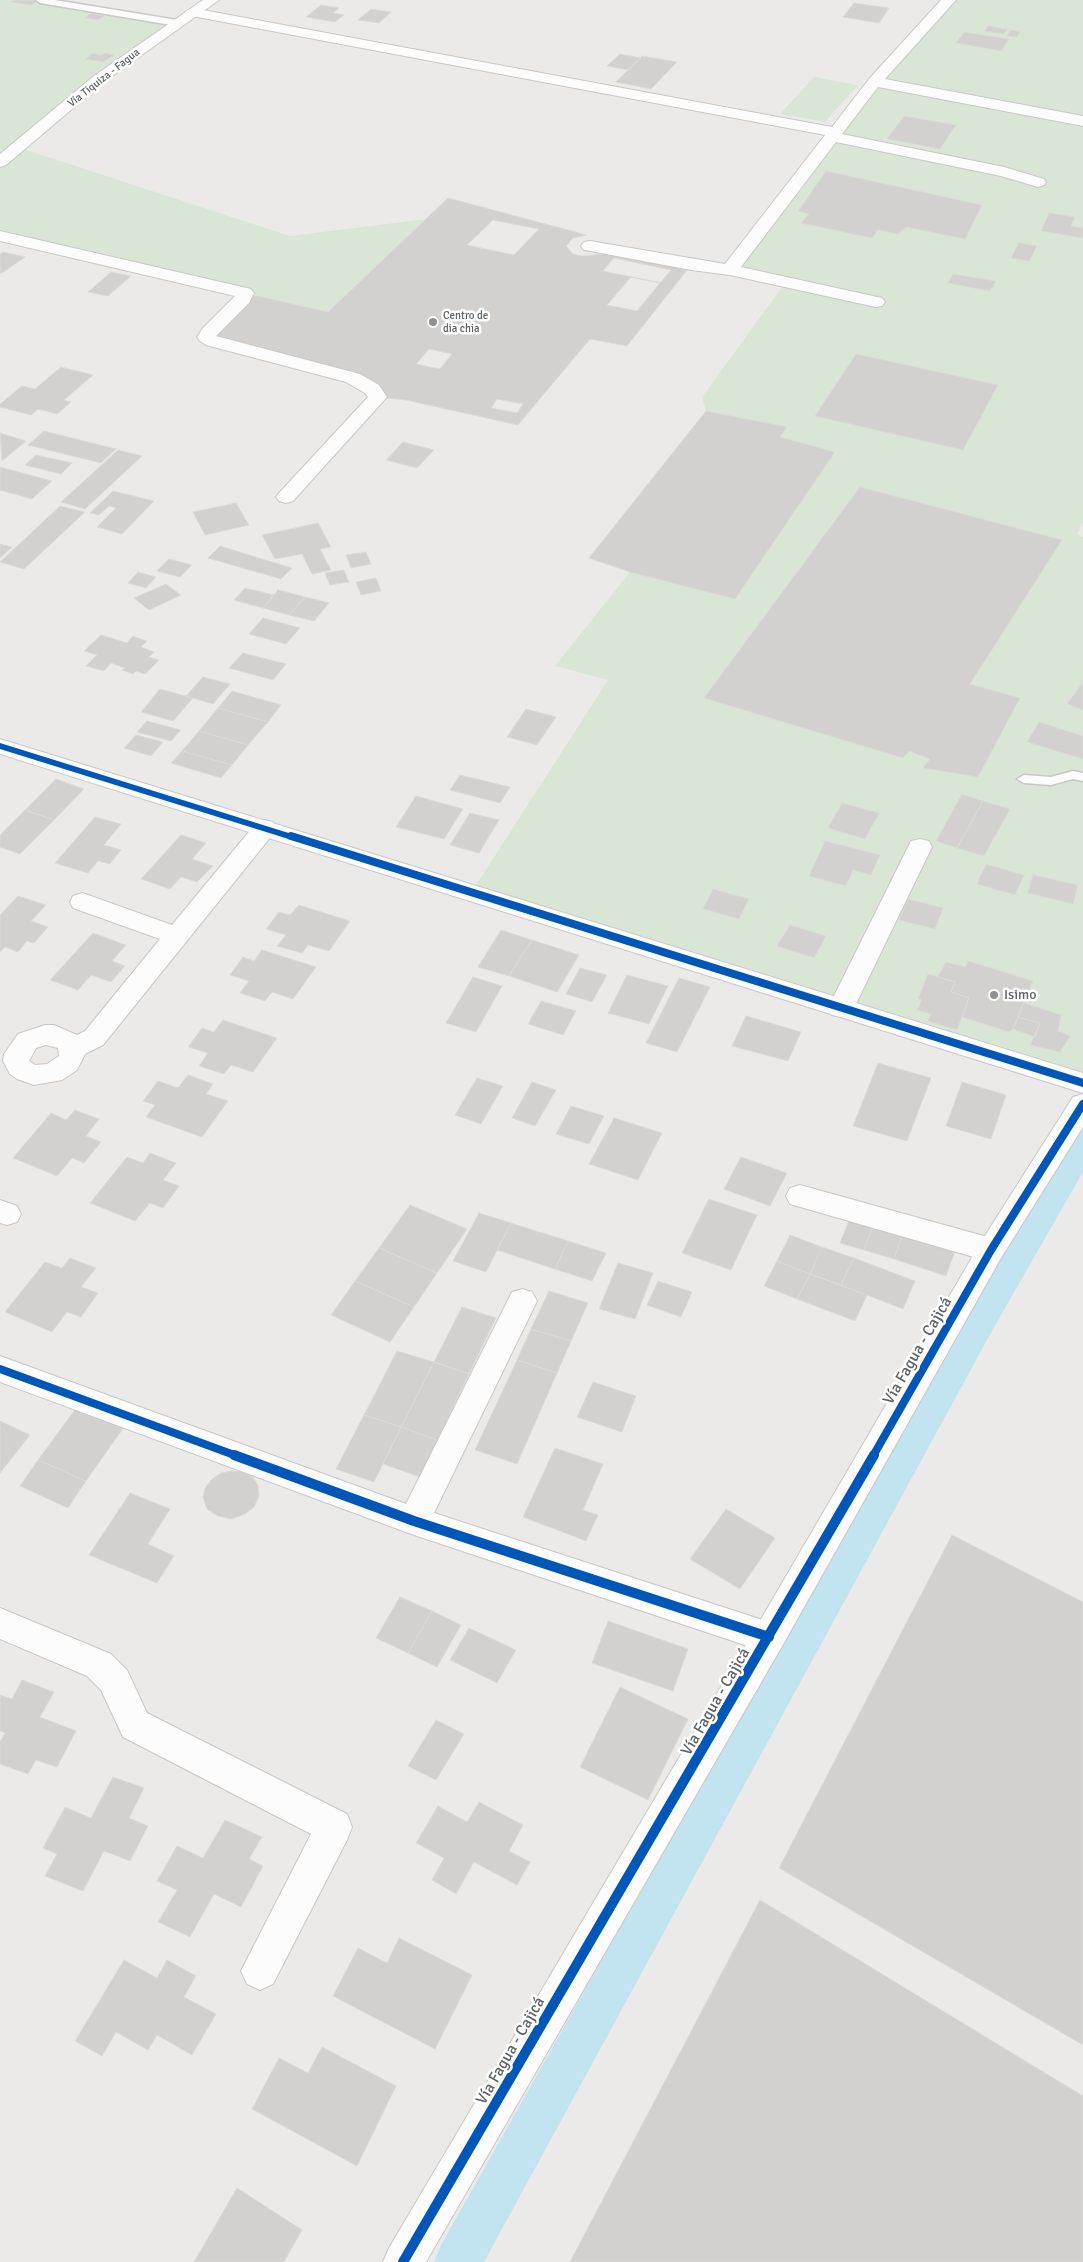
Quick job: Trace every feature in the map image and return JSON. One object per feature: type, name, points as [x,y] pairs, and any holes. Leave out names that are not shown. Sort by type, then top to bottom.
[{"type":"street","name":"Vía Tiquiza - Fagua","points":[[0,162],[99,79],[192,12],[212,0]]},
{"type":"street","points":[[730,270],[874,82],[949,0]]},
{"type":"street","points":[[192,12],[834,135],[1004,172],[1038,182]]},
{"type":"street","points":[[874,82],[1083,121]]},
{"type":"street","points":[[0,236],[244,293],[243,299],[209,332],[206,337],[212,342],[353,378],[372,388],[378,397],[286,496]]},
{"type":"street","points":[[590,246],[691,265],[730,270],[876,302]]},
{"type":"street","points":[[0,746],[1083,1083]]},
{"type":"street","points":[[8,1065],[34,1075],[53,1073],[68,1063],[72,1056],[72,1049],[94,1038],[265,828]]},
{"type":"street","points":[[841,1008],[920,847]]},
{"type":"street","points":[[82,902],[177,936]]},
{"type":"street","name":"Vía Fagua - Cajicá","points":[[403,2262],[769,1637],[991,1250],[1083,1104]]},
{"type":"street","points":[[800,1196],[991,1250]]},
{"type":"street","points":[[414,1521],[522,1301]]},
{"type":"street","points":[[0,1369],[414,1521],[769,1637]]},
{"type":"street","points":[[0,1623],[99,1665],[115,1681],[134,1726],[334,1827],[260,1971]]},
{"type":"lane","points":[[40,0],[177,23]]},
{"type":"lane","points":[[1024,779],[1051,781],[1074,775],[1083,777]]},
{"type":"green space","points":[[0,0],[40,0],[177,23],[20,148],[290,236],[427,219],[328,312],[0,236]]},
{"type":"green space","points":[[949,0],[1083,0],[1083,522],[1077,534],[1083,537],[1083,1083],[471,893],[608,680],[555,666],[630,572],[589,558],[706,411],[702,397],[785,283],[730,270],[832,137]]},
{"type":"green space","points":[[814,77],[858,85],[825,122],[780,114]]},
{"type":"building","points":[[14,0],[39,0],[31,5],[11,2]]},
{"type":"building","points":[[854,3],[889,8],[879,23],[843,17]]},
{"type":"building","points":[[321,5],[339,8],[333,13],[344,15],[335,22],[306,17]]},
{"type":"building","points":[[371,9],[391,12],[379,23],[358,20]]},
{"type":"building","points":[[91,13],[104,16],[98,20],[85,18]]},
{"type":"building","points":[[988,26],[1007,29],[1004,34],[985,31]]},
{"type":"building","points":[[1011,30],[1020,32],[1017,37],[1007,36]]},
{"type":"building","points":[[964,32],[1009,39],[1001,51],[956,43]]},
{"type":"building","points":[[94,53],[101,56],[105,53],[114,55],[103,62],[85,59]]},
{"type":"building","points":[[620,54],[641,58],[629,70],[607,66]]},
{"type":"building","points":[[642,56],[677,62],[651,89],[616,82]]},
{"type":"building","points":[[904,116],[956,125],[940,149],[887,139]]},
{"type":"building","points":[[826,171],[982,205],[965,239],[906,227],[898,234],[878,230],[872,238],[801,223],[809,214],[798,211]]},
{"type":"building","name":"Centro de dia chia","points":[[448,198],[587,235],[573,238],[566,246],[573,254],[581,256],[603,254],[611,248],[691,265],[627,346],[590,339],[518,425],[406,400],[378,397],[353,378],[206,337],[245,293],[328,312]]},
{"type":"building","points":[[1049,213],[1075,217],[1071,226],[1083,228],[1083,238],[1041,231]]},
{"type":"building","points":[[493,220],[539,229],[514,255],[467,245]]},
{"type":"building","points":[[1019,243],[1037,246],[1029,261],[1011,258]]},
{"type":"building","points":[[3,252],[25,257],[0,273],[0,254]]},
{"type":"building","points":[[614,258],[671,270],[660,283],[603,271]]},
{"type":"building","points":[[111,272],[131,276],[108,296],[88,292]]},
{"type":"building","points":[[953,274],[996,281],[990,291],[948,283]]},
{"type":"building","points":[[631,277],[660,283],[637,311],[607,305]]},
{"type":"building","points":[[429,349],[452,354],[440,369],[416,364]]},
{"type":"building","points":[[856,354],[998,385],[963,450],[815,416]]},
{"type":"building","points":[[61,367],[93,375],[64,400],[71,402],[57,414],[38,409],[31,415],[0,407],[0,404],[22,386],[35,389]]},
{"type":"building","points":[[497,399],[523,404],[517,413],[491,408]]},
{"type":"building","points":[[706,411],[787,427],[780,437],[835,452],[735,599],[630,572],[589,558]]},
{"type":"building","points":[[44,431],[116,449],[101,463],[28,445]]},
{"type":"building","points":[[0,433],[26,441],[2,461]]},
{"type":"building","points":[[403,442],[434,450],[417,468],[386,460]]},
{"type":"building","points":[[118,450],[142,456],[85,509],[61,502]]},
{"type":"building","points":[[36,455],[72,463],[61,474],[25,465]]},
{"type":"building","points":[[0,467],[52,481],[32,499],[0,490]]},
{"type":"building","points":[[860,487],[1062,540],[970,684],[1020,698],[978,777],[923,768],[930,759],[909,751],[903,758],[704,698]]},
{"type":"building","points":[[113,491],[154,501],[122,534],[97,527],[116,508],[109,506],[99,515],[90,513]]},
{"type":"building","points":[[236,503],[249,525],[205,535],[193,512]]},
{"type":"building","points":[[60,506],[85,512],[24,569],[0,562]]},
{"type":"building","points":[[318,523],[331,547],[320,549],[331,570],[312,574],[302,554],[275,559],[262,535]]},
{"type":"building","points":[[0,544],[12,547],[0,558]]},
{"type":"building","points":[[220,546],[292,568],[281,579],[208,558]]},
{"type":"building","points":[[366,552],[371,564],[351,568],[346,555]]},
{"type":"building","points":[[169,559],[192,565],[180,577],[157,571]]},
{"type":"building","points":[[344,570],[349,582],[330,585],[325,573]]},
{"type":"building","points":[[138,572],[156,577],[146,588],[128,583]]},
{"type":"building","points":[[376,578],[381,591],[361,595],[356,582]]},
{"type":"building","points":[[166,584],[181,595],[149,610],[134,598]]},
{"type":"building","points":[[245,588],[274,595],[263,608],[234,600]]},
{"type":"building","points":[[278,590],[305,597],[289,615],[263,608]]},
{"type":"building","points":[[305,597],[329,603],[314,621],[289,615]]},
{"type":"building","points":[[263,618],[300,628],[286,644],[249,634]]},
{"type":"building","points":[[101,635],[127,643],[133,636],[147,641],[141,647],[154,652],[149,657],[159,660],[145,674],[136,671],[133,674],[122,670],[125,668],[111,663],[104,671],[86,666],[97,655],[84,651]]},
{"type":"building","points":[[243,653],[286,664],[273,680],[229,668]]},
{"type":"building","points":[[203,677],[230,684],[213,704],[186,696]]},
{"type":"building","points":[[1083,682],[1083,710],[1067,704]]},
{"type":"building","points":[[160,689],[193,698],[173,721],[141,712]]},
{"type":"building","points":[[232,691],[281,705],[268,722],[218,708]]},
{"type":"building","points":[[218,708],[268,722],[248,745],[199,731]]},
{"type":"building","points":[[526,709],[556,717],[537,745],[507,737]]},
{"type":"building","points":[[147,721],[181,730],[171,741],[137,732]]},
{"type":"building","points":[[1039,722],[1083,736],[1083,759],[1027,742]]},
{"type":"building","points":[[199,731],[248,745],[232,765],[182,751]]},
{"type":"building","points":[[136,735],[163,742],[151,756],[124,748]]},
{"type":"building","points":[[182,751],[232,765],[221,778],[171,763]]},
{"type":"building","points":[[460,775],[510,787],[500,803],[450,790]]},
{"type":"building","points":[[56,779],[84,789],[54,820],[25,810]]},
{"type":"building","points":[[962,794],[983,801],[957,848],[936,841]]},
{"type":"building","points":[[416,796],[463,809],[444,839],[396,827]]},
{"type":"building","points":[[983,801],[1010,809],[984,856],[957,848]]},
{"type":"building","points":[[842,803],[879,813],[865,839],[828,828]]},
{"type":"building","points":[[25,810],[54,820],[20,854],[0,847],[0,835]]},
{"type":"building","points":[[470,813],[499,820],[479,853],[450,845]]},
{"type":"building","points":[[95,817],[121,824],[104,845],[121,850],[110,864],[98,861],[88,873],[55,863]]},
{"type":"building","points":[[181,835],[206,843],[192,859],[213,866],[197,882],[181,877],[170,889],[141,879]]},
{"type":"building","points":[[825,841],[880,855],[871,875],[853,870],[846,886],[809,876]]},
{"type":"building","points":[[986,864],[1024,875],[1015,895],[977,884]]},
{"type":"building","points":[[1033,875],[1078,885],[1073,904],[1028,893]]},
{"type":"building","points":[[713,889],[749,899],[739,919],[703,909]]},
{"type":"building","points":[[18,896],[46,905],[31,921],[48,927],[34,943],[27,941],[18,952],[5,947],[0,952],[0,915]]},
{"type":"building","points":[[908,899],[943,908],[935,929],[899,920]]},
{"type":"building","points":[[299,905],[350,921],[329,951],[308,945],[302,953],[277,946],[286,935],[266,929],[279,912],[290,915]]},
{"type":"building","points":[[790,925],[826,936],[814,958],[777,946]]},
{"type":"building","points":[[501,930],[532,940],[509,976],[478,967]]},
{"type":"building","points":[[93,933],[126,945],[112,961],[125,966],[111,982],[91,975],[78,990],[50,980]]},
{"type":"building","points":[[532,940],[579,955],[557,992],[509,976]]},
{"type":"building","points":[[262,950],[316,967],[293,999],[272,992],[265,1001],[240,993],[249,981],[230,975],[243,957],[254,961]]},
{"type":"building","name":"Isimo","points":[[968,961],[1033,981],[1013,1029],[1009,1032],[962,1017],[969,998],[951,992],[955,982],[938,977],[946,962],[965,967]]},
{"type":"building","points":[[580,968],[607,975],[592,1002],[566,994]]},
{"type":"building","points":[[928,974],[955,982],[951,992],[969,998],[957,1030],[928,1021],[931,1014],[917,1010],[922,1000],[918,999]]},
{"type":"building","points":[[627,975],[668,986],[649,1024],[608,1013]]},
{"type":"building","points":[[473,977],[502,986],[476,1032],[446,1023]]},
{"type":"building","points":[[679,978],[710,987],[677,1052],[646,1043]]},
{"type":"building","points":[[541,1001],[576,1011],[563,1035],[528,1024]]},
{"type":"building","points":[[1024,1003],[1061,1015],[1058,1031],[1070,1036],[1060,1052],[1030,1045],[1040,1023],[1018,1017]]},
{"type":"building","points":[[746,1016],[801,1032],[788,1061],[732,1046]]},
{"type":"building","points":[[1018,1017],[1040,1023],[1035,1037],[1013,1029]]},
{"type":"building","points":[[223,1020],[277,1038],[253,1072],[231,1065],[224,1074],[199,1066],[208,1053],[188,1047],[202,1028],[214,1032]]},
{"type":"building","points":[[878,1063],[931,1078],[907,1141],[853,1126]]},
{"type":"building","points":[[188,1075],[213,1084],[206,1094],[228,1101],[202,1137],[146,1117],[155,1105],[143,1101],[158,1081],[178,1088]]},
{"type":"building","points":[[477,1078],[503,1086],[481,1124],[455,1115]]},
{"type":"building","points":[[532,1082],[556,1090],[535,1126],[512,1118]]},
{"type":"building","points":[[962,1082],[1006,1095],[991,1139],[946,1126]]},
{"type":"building","points":[[571,1106],[604,1116],[589,1144],[556,1134]]},
{"type":"building","points":[[75,1110],[99,1119],[86,1136],[101,1142],[84,1163],[72,1158],[57,1176],[13,1158],[51,1113],[66,1120]]},
{"type":"building","points":[[614,1118],[662,1133],[638,1180],[589,1164]]},
{"type":"building","points":[[150,1153],[176,1163],[163,1180],[179,1186],[163,1208],[150,1203],[135,1221],[90,1203],[127,1157],[143,1163]]},
{"type":"building","points":[[741,1157],[787,1173],[770,1206],[724,1189]]},
{"type":"building","points":[[709,1199],[757,1215],[731,1270],[682,1253]]},
{"type":"building","points":[[410,1205],[467,1229],[437,1273],[379,1248]]},
{"type":"building","points":[[479,1213],[511,1223],[486,1272],[453,1261]]},
{"type":"building","points":[[850,1218],[873,1225],[864,1250],[840,1243]]},
{"type":"building","points":[[511,1223],[568,1241],[555,1269],[497,1250]]},
{"type":"building","points":[[873,1225],[903,1234],[894,1259],[864,1250]]},
{"type":"building","points":[[903,1234],[955,1251],[946,1276],[894,1259]]},
{"type":"building","points":[[790,1235],[822,1247],[810,1274],[777,1261]]},
{"type":"building","points":[[568,1241],[606,1253],[592,1281],[555,1269]]},
{"type":"building","points":[[822,1247],[854,1258],[841,1285],[810,1274]]},
{"type":"building","points":[[379,1248],[437,1273],[414,1307],[355,1281]]},
{"type":"building","points":[[70,1258],[96,1268],[81,1287],[98,1293],[81,1317],[67,1312],[52,1332],[5,1312],[45,1262],[62,1268]]},
{"type":"building","points":[[854,1258],[915,1281],[903,1309],[841,1285]]},
{"type":"building","points":[[777,1261],[810,1274],[797,1299],[764,1286]]},
{"type":"building","points":[[618,1263],[653,1273],[635,1319],[599,1309]]},
{"type":"building","points":[[810,1274],[867,1295],[855,1321],[797,1299]]},
{"type":"building","points":[[355,1281],[414,1307],[390,1342],[331,1315]]},
{"type":"building","points":[[658,1281],[692,1292],[681,1317],[647,1305]]},
{"type":"building","points":[[549,1291],[588,1303],[571,1341],[531,1329]]},
{"type":"building","points":[[462,1307],[496,1318],[469,1374],[434,1362]]},
{"type":"building","points":[[531,1329],[571,1341],[557,1373],[517,1360]]},
{"type":"building","points":[[397,1351],[434,1362],[401,1427],[364,1415]]},
{"type":"building","points":[[517,1360],[557,1373],[517,1464],[475,1450]]},
{"type":"building","points":[[434,1362],[469,1374],[437,1440],[401,1427]]},
{"type":"building","points":[[593,1382],[636,1396],[622,1432],[577,1417]]},
{"type":"building","points":[[77,1407],[124,1427],[86,1481],[38,1460]]},
{"type":"building","points":[[364,1415],[401,1427],[374,1482],[336,1469]]},
{"type":"building","points":[[0,1421],[30,1435],[0,1473]]},
{"type":"building","points":[[401,1427],[437,1440],[420,1477],[383,1464]]},
{"type":"building","points":[[555,1448],[603,1464],[583,1510],[598,1515],[586,1541],[523,1517]]},
{"type":"building","points":[[38,1460],[86,1481],[68,1508],[20,1486]]},
{"type":"building","points":[[231,1471],[243,1472],[253,1477],[258,1486],[259,1496],[254,1507],[245,1514],[231,1519],[218,1516],[207,1509],[203,1497],[205,1488],[212,1479],[221,1473]]},
{"type":"building","points":[[130,1493],[170,1509],[148,1544],[174,1556],[157,1583],[89,1555]]},
{"type":"building","points":[[726,1509],[775,1538],[740,1589],[690,1559]]},
{"type":"building","points":[[952,1535],[1083,1602],[1083,2045],[779,1868]]},
{"type":"building","points":[[400,1597],[432,1611],[408,1653],[376,1638]]},
{"type":"building","points":[[432,1611],[461,1625],[437,1667],[408,1653]]},
{"type":"building","points":[[608,1621],[688,1649],[673,1691],[592,1663]]},
{"type":"building","points":[[469,1628],[516,1650],[497,1683],[450,1660]]},
{"type":"building","points":[[22,1680],[54,1692],[40,1717],[76,1731],[57,1767],[36,1760],[28,1774],[0,1764],[0,1742],[5,1733],[0,1731],[0,1695],[12,1699]]},
{"type":"building","points":[[620,1687],[688,1719],[648,1800],[580,1767]]},
{"type":"building","points":[[436,1720],[464,1734],[436,1780],[408,1766]]},
{"type":"building","points":[[113,1777],[144,1788],[129,1818],[148,1826],[130,1861],[104,1851],[83,1891],[45,1876],[57,1854],[43,1848],[65,1807],[91,1818]]},
{"type":"building","points":[[479,1802],[523,1825],[509,1851],[530,1862],[517,1885],[474,1862],[456,1894],[432,1880],[444,1858],[416,1843],[438,1806],[467,1822]]},
{"type":"building","points":[[225,1820],[262,1837],[249,1859],[263,1866],[241,1907],[214,1894],[190,1937],[158,1922],[177,1890],[157,1881],[177,1846],[203,1858]]},
{"type":"building","points":[[760,1900],[1083,2096],[1083,2262],[570,2262]]},
{"type":"building","points":[[399,1938],[472,1975],[435,2049],[333,1996],[358,1948],[387,1963]]},
{"type":"building","points":[[124,1960],[157,1978],[167,1960],[196,1976],[184,1997],[216,2014],[192,2055],[157,2035],[148,2050],[116,2032],[102,2056],[75,2041]]},
{"type":"building","points":[[322,2047],[396,2086],[357,2166],[252,2109],[279,2058],[308,2073]]},
{"type":"building","points":[[237,2188],[302,2230],[284,2262],[194,2262]]},
{"type":"waterway","points":[[458,2262],[981,1319],[1083,1143]]},
{"type":"cycle path","points":[[0,746],[1083,1083]]},
{"type":"cycle path","points":[[403,2262],[769,1637],[991,1250],[1083,1104]]},
{"type":"cycle path","points":[[0,1369],[414,1521],[769,1637]]},
{"type":"place","name":"Centro de dia chia","points":[[433,322]]},
{"type":"place","name":"Isimo","points":[[994,995]]}]
